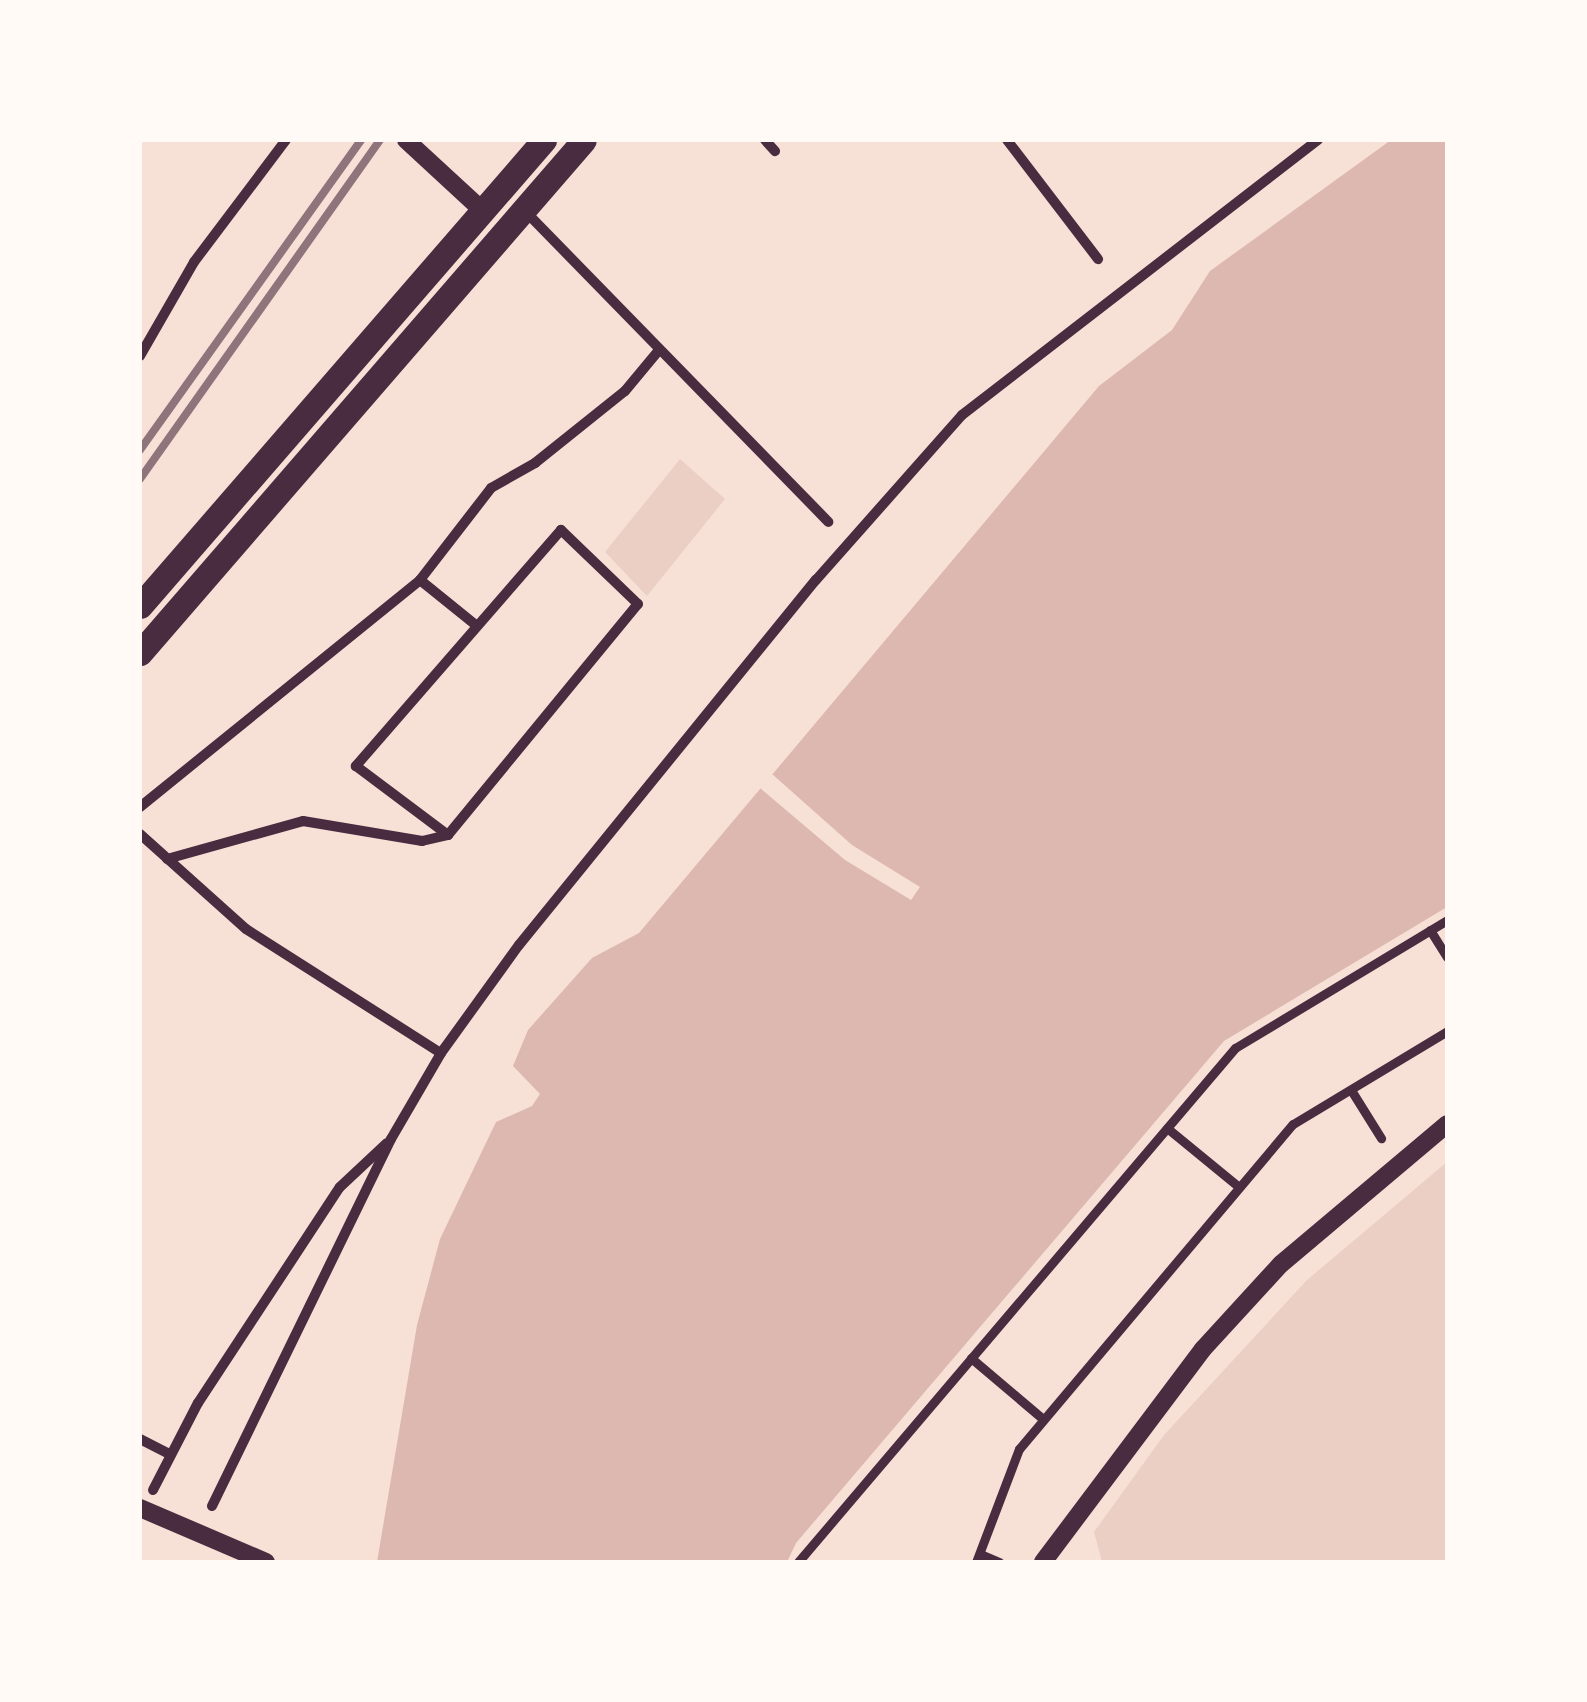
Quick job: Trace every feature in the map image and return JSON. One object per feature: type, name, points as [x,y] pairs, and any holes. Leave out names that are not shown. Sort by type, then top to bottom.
[{"type":"highway","points":[[140,654],[584,140]]},
{"type":"highway","points":[[140,606],[484,212],[532,146]]},
{"type":"street","points":[[140,356],[194,262],[286,140]]},
{"type":"street","points":[[406,140],[484,212]]},
{"type":"street","points":[[765,140],[775,150]]},
{"type":"street","points":[[1007,140],[1098,258]]},
{"type":"street","points":[[212,1506],[392,1139],[441,1053],[518,945],[699,722],[962,415],[1318,140]]},
{"type":"street","points":[[523,210],[829,522]]},
{"type":"street","points":[[140,807],[420,580],[491,488],[535,463],[625,391],[659,350]]},
{"type":"street","points":[[167,860],[304,821],[422,841],[448,835],[638,604],[561,530],[356,766],[448,835]]},
{"type":"street","points":[[420,580],[477,626]]},
{"type":"street","points":[[140,834],[246,928],[441,1053]]},
{"type":"street","points":[[813,1562],[799,1559],[1236,1048],[1447,920]]},
{"type":"street","points":[[1430,930],[1447,957]]},
{"type":"street","points":[[999,1562],[978,1558],[1019,1449],[1043,1419],[1293,1124],[1447,1031]]},
{"type":"street","points":[[1351,1090],[1381,1138]]},
{"type":"street","points":[[1043,1562],[1216,1335],[1281,1264],[1447,1124]]},
{"type":"street","points":[[1168,1128],[1239,1187]]},
{"type":"street","points":[[153,1490],[170,1454],[340,1187],[392,1139]]},
{"type":"street","points":[[971,1358],[1043,1419]]},
{"type":"street","points":[[140,1438],[170,1454]]},
{"type":"street","points":[[140,1508],[266,1562]]},
{"type":"shaded area","points":[[1391,140],[1447,140],[1447,907],[1224,1041],[796,1543],[787,1562],[377,1562],[417,1325],[440,1239],[496,1122],[532,1106],[540,1094],[513,1066],[528,1030],[592,958],[639,933],[1099,386],[1172,330],[1210,271]]},
{"type":"shaded area","points":[[680,459],[725,499],[647,596],[605,552]]},
{"type":"shaded area","points":[[1447,1162],[1447,1562],[1102,1562],[1094,1532],[1164,1435],[1307,1280]]},
{"type":"pier","points":[[772,774],[852,845],[920,887],[911,900],[845,860],[760,788]]},
{"type":"railway","points":[[140,450],[361,140]]},
{"type":"railway","points":[[140,479],[380,140]]}]
